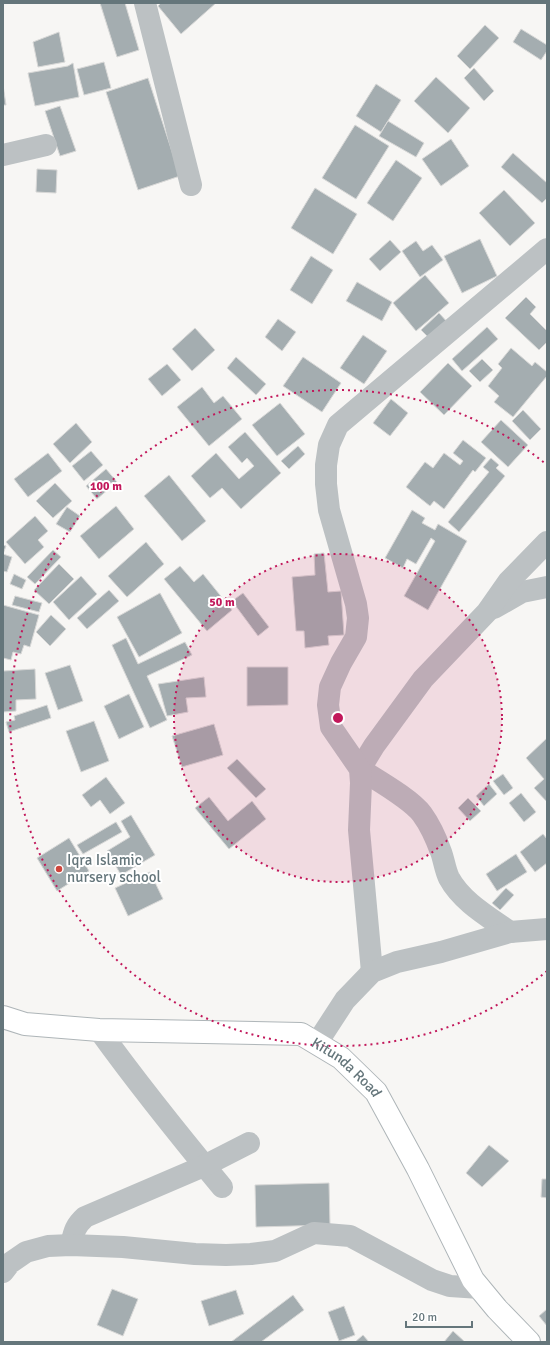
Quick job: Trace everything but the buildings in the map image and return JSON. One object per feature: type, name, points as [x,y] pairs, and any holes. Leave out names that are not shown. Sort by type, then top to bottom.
[{"type":"street","points":[[145,3],[191,186]]},
{"type":"street","points":[[3,155],[46,145]]},
{"type":"street","points":[[510,932],[477,909],[458,891],[449,877],[432,831],[421,812],[407,800],[360,769],[331,727],[328,705],[330,687],[341,663],[356,637],[358,618],[356,604],[329,510],[326,484],[326,465],[329,445],[338,425],[547,249]]},
{"type":"street","points":[[372,972],[359,830],[361,782],[360,769],[374,746],[423,679],[487,612],[508,582],[547,542]]},
{"type":"street","points":[[487,612],[522,592],[547,587]]},
{"type":"street","points":[[317,1043],[345,1000],[372,972],[397,962],[441,952],[510,932],[547,929]]},
{"type":"street","name":"Kitunda Road","points":[[3,1017],[25,1024],[99,1030],[301,1034],[317,1043],[341,1058],[376,1092],[418,1169],[474,1280],[497,1310],[529,1342]]},
{"type":"street","points":[[99,1030],[189,1149],[222,1187]]},
{"type":"street","points":[[71,1245],[74,1231],[78,1223],[85,1217],[204,1166],[249,1143]]},
{"type":"street","points":[[3,1272],[10,1263],[26,1252],[48,1246],[71,1245],[123,1247],[195,1254],[245,1254],[275,1251],[314,1233],[350,1236],[432,1280],[450,1286],[480,1288]]},
{"type":"place","name":"Iqra Islamic nursery school","points":[[59,869]]}]
